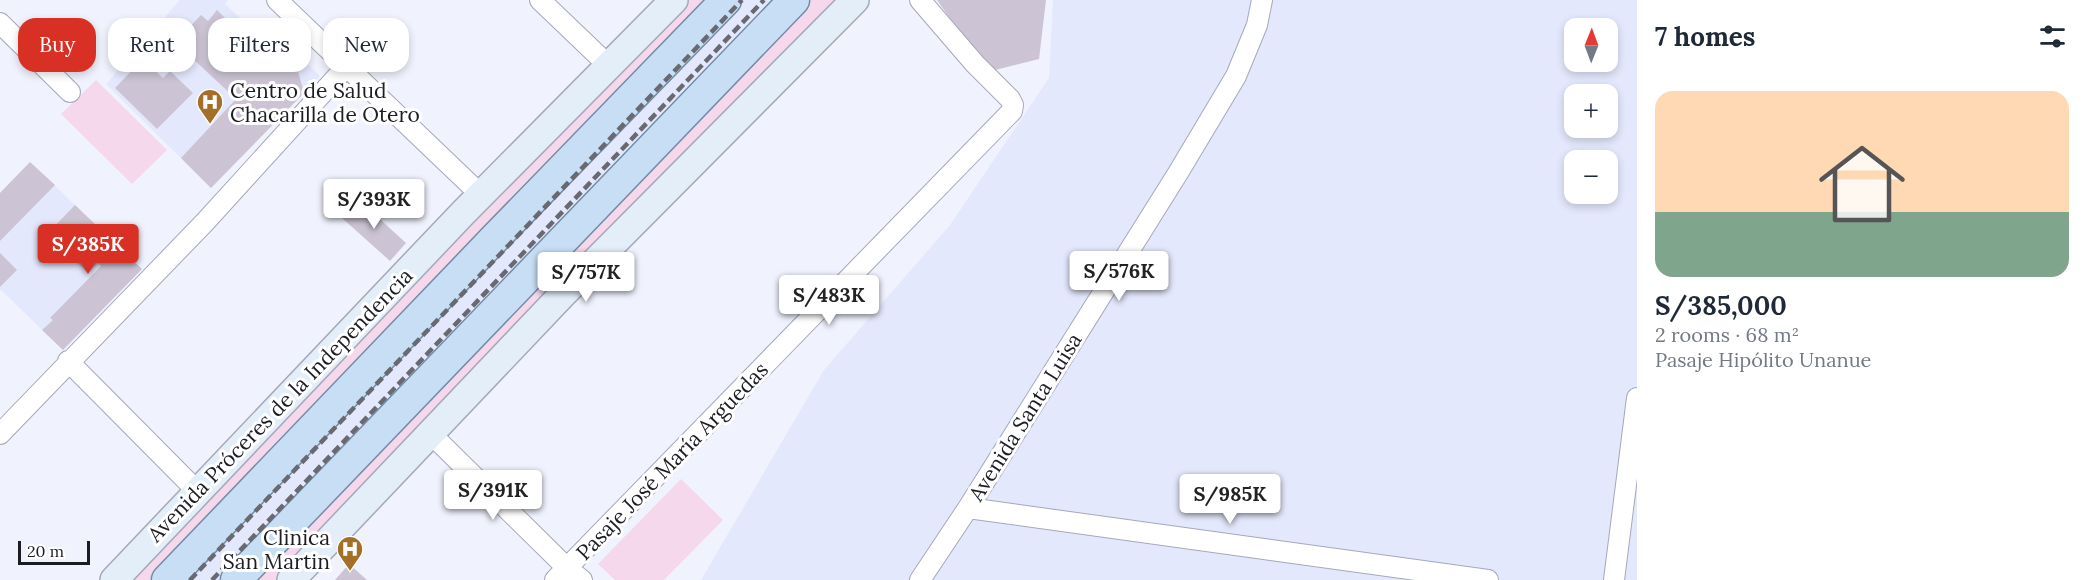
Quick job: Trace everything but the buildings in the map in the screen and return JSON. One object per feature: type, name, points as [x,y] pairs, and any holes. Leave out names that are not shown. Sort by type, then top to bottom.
[{"type":"main road","name":"Avenida Próceres de la Independencia","points":[[114,580],[481,195],[674,0]]},
{"type":"main road","name":"Avenida Próceres de la Independencia","points":[[167,580],[726,0]]},
{"type":"main road","points":[[236,580],[794,0]]},
{"type":"main road","points":[[291,580],[563,294],[855,0]]},
{"type":"street","points":[[277,0],[323,43]]},
{"type":"street","points":[[540,0],[610,67]]},
{"type":"street","name":"Pasaje José María Arguedas","points":[[568,576],[1012,111],[1013,105],[1010,99],[975,64],[920,0]]},
{"type":"street","name":"Avenida Santa Luisa","points":[[920,580],[968,508],[1178,173],[1236,76],[1257,25],[1262,0]]},
{"type":"street","points":[[0,23],[70,92]]},
{"type":"street","points":[[0,434],[68,361],[205,222],[342,72]]},
{"type":"street","points":[[353,72],[481,195]]},
{"type":"street","points":[[68,361],[198,492]]},
{"type":"street","points":[[1614,580],[1637,398]]},
{"type":"street","points":[[431,434],[568,576]]},
{"type":"street","points":[[968,508],[1488,580]]},
{"type":"shaded area","name":"Centro de Salud Chacarilla de Otero","points":[[180,0],[228,0],[225,4],[240,18],[208,18],[208,72],[311,72],[311,67],[320,76],[211,188],[106,84],[117,72],[196,72],[196,18],[164,18]]},
{"type":"shaded area","points":[[689,0],[713,0],[156,580],[126,580]]},
{"type":"shaded area","points":[[743,0],[782,0],[222,580],[182,580]]},
{"type":"shaded area","points":[[810,0],[837,0],[280,580],[251,580]]},
{"type":"shaded area","points":[[1053,0],[1637,0],[1637,580],[701,580],[824,370],[950,225],[1049,78]]},
{"type":"shaded area","points":[[96,80],[167,150],[132,184],[61,114]]},
{"type":"shaded area","points":[[30,162],[142,269],[63,350],[0,289],[0,193]]},
{"type":"shaded area","points":[[681,479],[723,520],[664,580],[615,580],[598,564]]},
{"type":"railway","points":[[190,580],[742,0]]},
{"type":"railway","points":[[212,580],[764,0]]},
{"type":"place","name":"Centro de Salud Chacarilla de Otero","points":[[210,125]]},
{"type":"place","name":"Clinica San Martin","points":[[350,572]]}]
